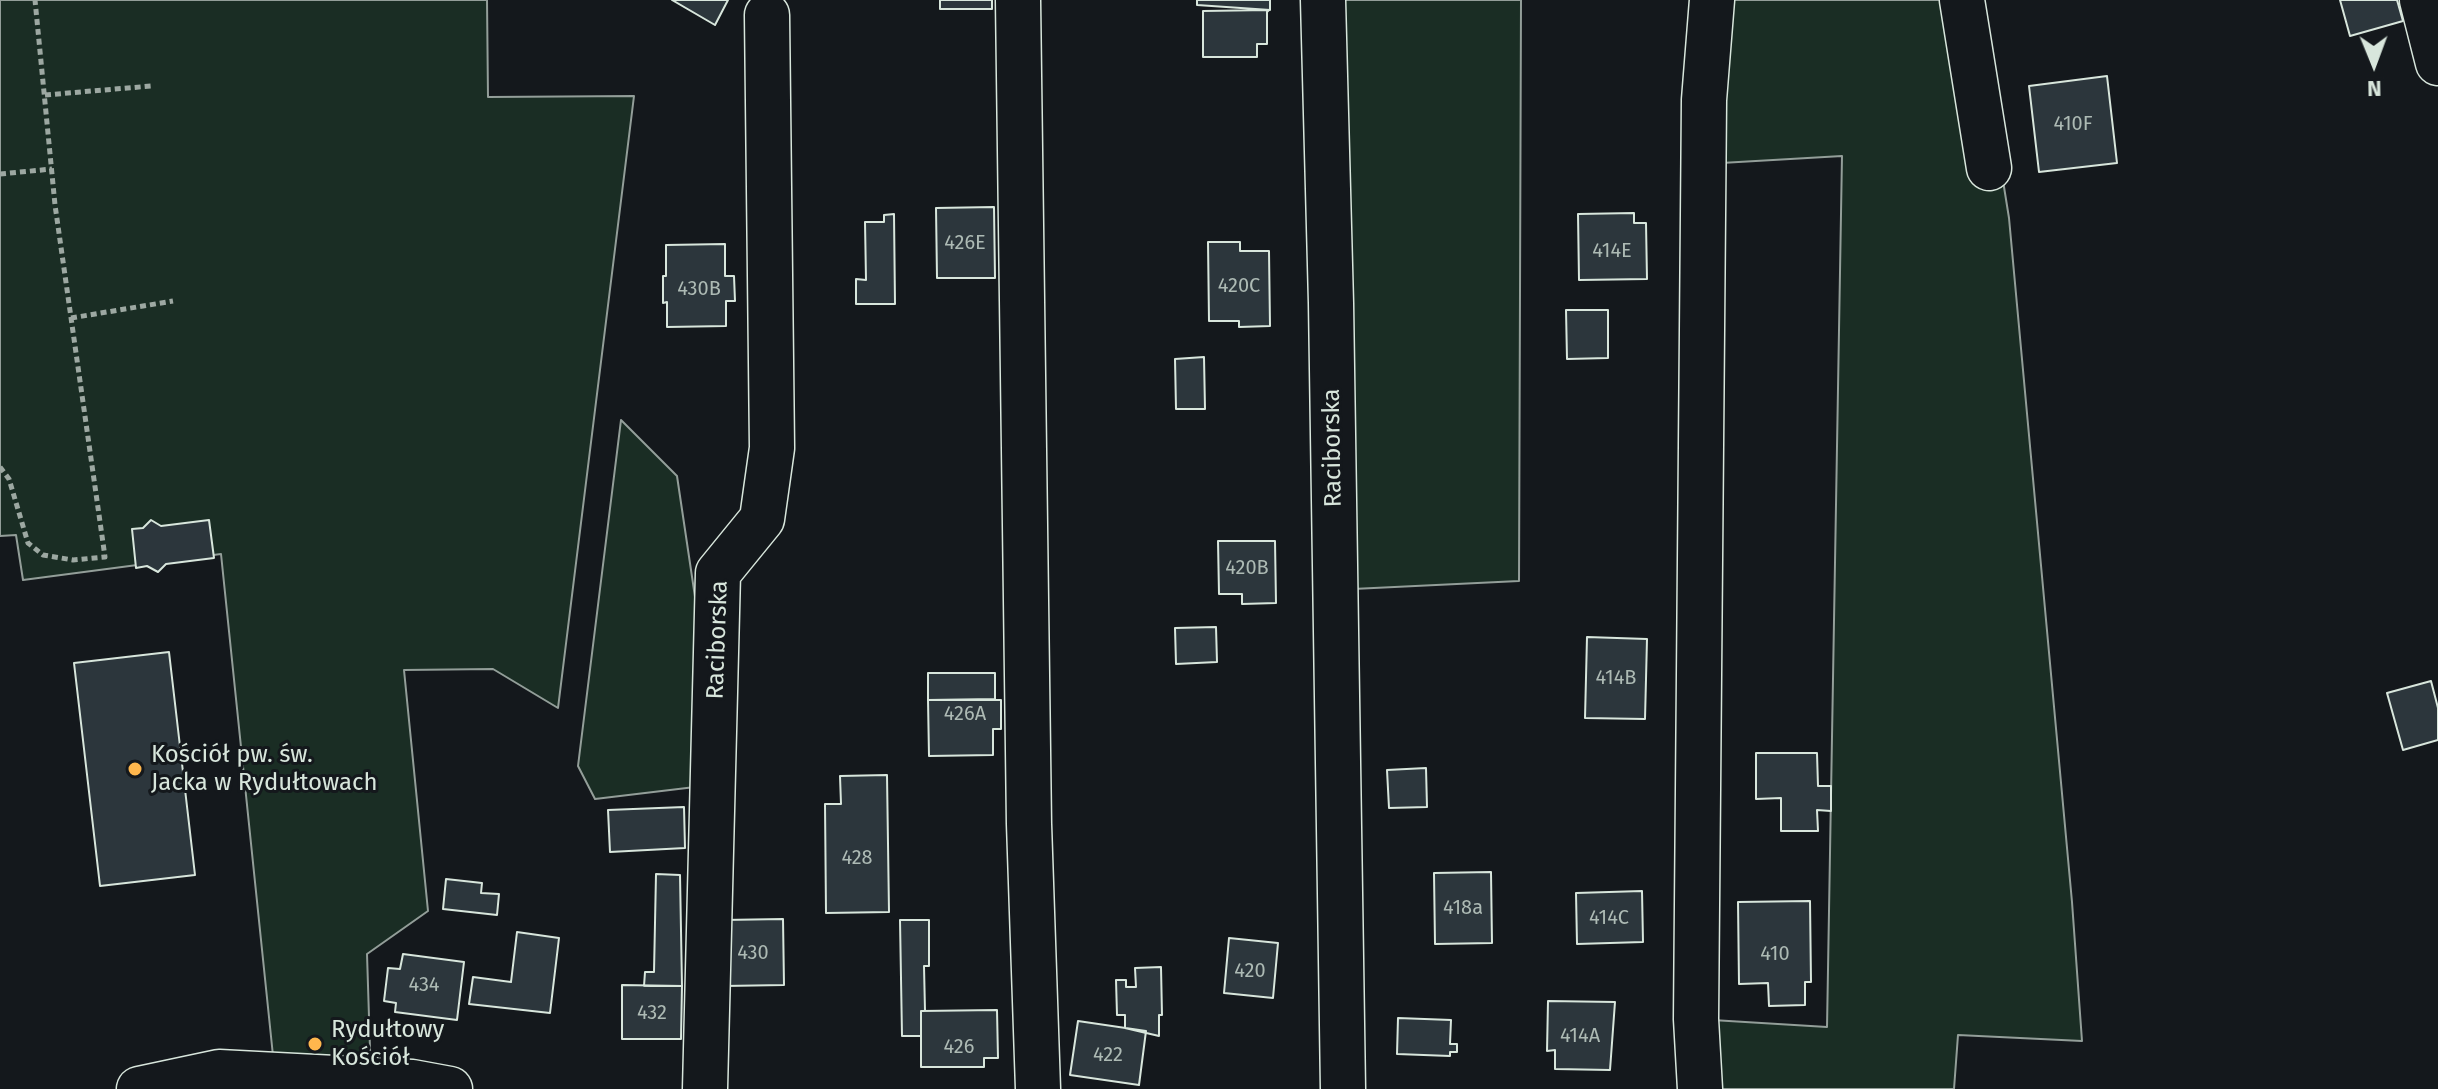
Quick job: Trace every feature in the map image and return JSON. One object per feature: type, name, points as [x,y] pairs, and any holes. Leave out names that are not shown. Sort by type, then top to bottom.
[{"type":"street","points":[[1018,0],[1029,824],[1038,1089]]},
{"type":"street","name":"Raciborska","points":[[1323,0],[1331,303],[1343,1089]]},
{"type":"street","points":[[1700,1089],[1696,1019],[1704,100],[1712,0]]},
{"type":"street","points":[[1962,0],[1989,168]]},
{"type":"street","points":[[2422,0],[2438,63]]},
{"type":"street","name":"Raciborska","points":[[705,1089],[718,573],[762,519],[772,448],[767,15]]},
{"type":"street","points":[[139,1089],[219,1072],[412,1082],[450,1089]]},
{"type":"path","points":[[0,467],[9,479],[28,543],[43,555],[73,560],[105,557],[52,169],[35,0]]},
{"type":"path","points":[[45,95],[151,86]]},
{"type":"path","points":[[0,174],[52,169]]},
{"type":"path","points":[[71,318],[173,301]]},
{"type":"green space","points":[[0,0],[487,0],[488,97],[634,96],[558,708],[493,669],[404,670],[428,911],[367,954],[371,1080],[275,1075],[221,554],[23,580],[16,535],[0,536]]},
{"type":"green space","points":[[1336,0],[1521,0],[1519,581],[1353,589]]},
{"type":"green space","points":[[1712,0],[1974,0],[2009,218],[2082,1041],[1958,1035],[1954,1089],[1700,1089],[1696,1019],[1827,1027],[1842,156],[1704,164]]},
{"type":"green space","points":[[621,420],[677,476],[698,617],[695,787],[595,799],[578,766]]},
{"type":"building","points":[[672,0],[728,0],[715,25]]},
{"type":"building","points":[[940,0],[992,0],[992,9],[940,9]]},
{"type":"building","points":[[1197,0],[1270,0],[1270,10],[1197,5]]},
{"type":"building","points":[[2340,0],[2397,0],[2403,21],[2350,36]]},
{"type":"building","points":[[1269,10],[1267,44],[1257,44],[1257,57],[1203,57],[1203,11]]},
{"type":"building","points":[[2107,76],[2117,163],[2039,172],[2029,86]]},
{"type":"building","points":[[994,207],[995,278],[937,278],[936,208]]},
{"type":"building","points":[[1634,213],[1634,223],[1646,223],[1647,279],[1579,280],[1578,214]]},
{"type":"building","points":[[894,214],[895,304],[856,304],[856,279],[866,280],[865,222],[884,222],[884,215]]},
{"type":"building","points":[[1208,242],[1240,242],[1240,251],[1269,251],[1270,326],[1239,327],[1239,321],[1209,321]]},
{"type":"building","points":[[725,244],[725,276],[734,276],[735,301],[726,301],[726,326],[667,327],[667,302],[663,303],[666,245]]},
{"type":"building","points":[[1566,310],[1608,310],[1608,358],[1567,359]]},
{"type":"building","points":[[1204,357],[1205,409],[1176,409],[1175,359]]},
{"type":"building","points":[[151,520],[161,526],[209,520],[214,558],[166,564],[158,572],[147,566],[136,568],[132,529],[143,528]]},
{"type":"building","points":[[1218,541],[1275,541],[1276,603],[1242,604],[1242,594],[1219,594]]},
{"type":"building","points":[[1216,627],[1217,662],[1176,664],[1175,628]]},
{"type":"building","points":[[1587,637],[1647,639],[1645,719],[1585,718]]},
{"type":"building","name":"Kościół pw. św. Jacka w Rydułtowach","points":[[169,652],[195,875],[100,886],[74,663]]},
{"type":"building","points":[[928,673],[995,673],[995,699],[928,700]]},
{"type":"building","points":[[2431,681],[2438,708],[2438,740],[2403,750],[2387,693]]},
{"type":"building","points":[[928,700],[1001,700],[1001,729],[993,729],[993,755],[929,756]]},
{"type":"building","points":[[1756,753],[1817,753],[1818,786],[1831,786],[1831,811],[1817,810],[1818,831],[1781,831],[1781,798],[1756,799]]},
{"type":"building","points":[[1426,768],[1427,807],[1389,808],[1387,770]]},
{"type":"building","points":[[887,775],[889,912],[826,913],[825,804],[841,804],[840,776]]},
{"type":"building","points":[[684,807],[685,848],[610,852],[608,810]]},
{"type":"building","points":[[1491,872],[1492,943],[1435,944],[1434,873]]},
{"type":"building","points":[[656,874],[680,875],[682,986],[644,986],[645,972],[654,972]]},
{"type":"building","points":[[446,879],[482,883],[481,893],[499,894],[497,915],[443,909]]},
{"type":"building","points":[[1642,891],[1643,942],[1577,944],[1576,893]]},
{"type":"building","points":[[1810,901],[1811,982],[1805,982],[1805,1005],[1769,1006],[1768,983],[1739,984],[1738,902]]},
{"type":"building","points":[[783,919],[784,985],[724,986],[723,920]]},
{"type":"building","points":[[900,920],[929,920],[929,966],[924,966],[925,1011],[921,1011],[921,1036],[902,1036]]},
{"type":"building","points":[[517,932],[559,938],[550,1013],[469,1004],[473,977],[511,982]]},
{"type":"building","points":[[1229,938],[1278,943],[1273,998],[1224,993]]},
{"type":"building","points":[[403,954],[464,962],[457,1020],[395,1012],[396,1003],[384,1001],[388,968],[400,969]]},
{"type":"building","points":[[1161,967],[1159,1036],[1125,1028],[1125,1015],[1117,1015],[1116,980],[1126,980],[1126,987],[1136,987],[1135,968]]},
{"type":"building","points":[[622,985],[682,986],[681,1039],[622,1039]]},
{"type":"building","points":[[1548,1001],[1615,1002],[1610,1070],[1555,1069],[1555,1050],[1547,1051]]},
{"type":"building","points":[[997,1010],[998,1058],[984,1058],[984,1067],[921,1067],[921,1011]]},
{"type":"building","points":[[1398,1018],[1451,1020],[1450,1044],[1457,1044],[1457,1052],[1450,1052],[1450,1056],[1397,1054]]},
{"type":"building","points":[[1078,1021],[1146,1031],[1139,1085],[1070,1075]]},
{"type":"place","name":"Kościół pw. św. Jacka w Rydułtowach","points":[[135,769]]},
{"type":"place","name":"Rydułtowy Kościół","points":[[315,1044]]}]
